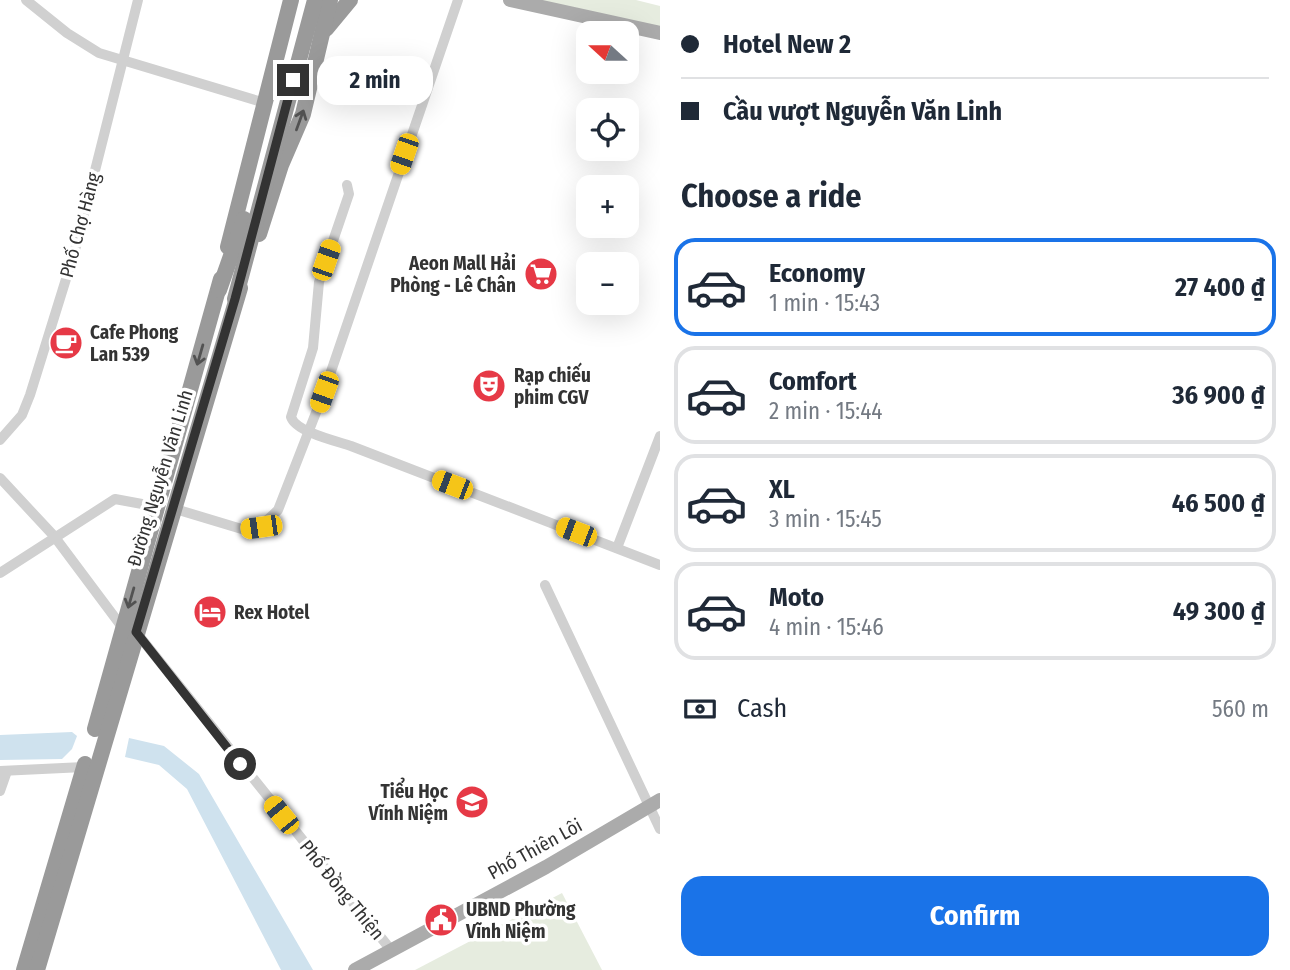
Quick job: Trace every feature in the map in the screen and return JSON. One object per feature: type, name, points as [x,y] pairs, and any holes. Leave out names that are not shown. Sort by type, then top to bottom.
[{"type":"highway","name":"Đường Nguyễn Văn Linh","points":[[165,508],[291,0]]},
{"type":"highway","points":[[219,290],[239,237],[303,0]]},
{"type":"highway","points":[[235,299],[315,0]]},
{"type":"highway","name":"Đường Nguyễn Văn Linh","points":[[24,970],[101,729],[165,508],[235,299],[303,114],[330,0]]},
{"type":"highway","points":[[280,45],[285,38],[301,33],[319,43],[350,0]]},
{"type":"highway","name":"Đường Nguyễn Văn Linh","points":[[37,970],[90,764]]},
{"type":"main road","points":[[510,0],[660,33]]},
{"type":"main road","name":"Phố Thiên Lôi","points":[[355,970],[654,804]]},
{"type":"street","points":[[26,0],[67,33],[99,53],[265,103]]},
{"type":"street","name":"Phố Chợ Hàng","points":[[0,440],[22,415],[30,395],[75,250],[138,0]]},
{"type":"street","points":[[0,573],[115,499],[165,508],[245,530],[261,527],[278,509],[309,433],[458,0]]},
{"type":"street","points":[[347,186],[349,194],[319,282],[313,348],[291,417],[293,422],[309,433],[351,446],[660,565]]},
{"type":"street","points":[[617,548],[660,436]]},
{"type":"street","points":[[0,478],[54,536],[129,629]]},
{"type":"street","points":[[545,585],[654,804],[660,830]]},
{"type":"street","name":"Phố Đồng Thiện","points":[[129,629],[391,950]]},
{"type":"street","points":[[0,791],[4,771],[90,764]]},
{"type":"shaded area","points":[[539,0],[636,0],[660,6],[660,28]]},
{"type":"shaded area","points":[[562,893],[602,970],[415,970]]},
{"type":"water","points":[[72,732],[77,736],[72,749],[62,759],[0,760],[0,735]]},
{"type":"water","points":[[129,738],[164,746],[199,774],[313,970],[281,970],[187,789],[159,765],[125,757]]},
{"type":"place","name":"Aeon Mall Hải Phòng - Lê Chân","points":[[541,274]]},
{"type":"place","name":"Cafe Phong Lan 539","points":[[66,343]]},
{"type":"place","name":"Rạp chiếu phim CGV","points":[[489,386]]},
{"type":"place","name":"Rex Hotel","points":[[210,612]]},
{"type":"place","name":"Tiểu Học Vĩnh Niệm","points":[[472,802]]},
{"type":"place","name":"UBND Phường Vĩnh Niệm","points":[[441,920]]},
{"type":"route","points":[[240,764],[136,632],[235,299],[293,80]]}]
